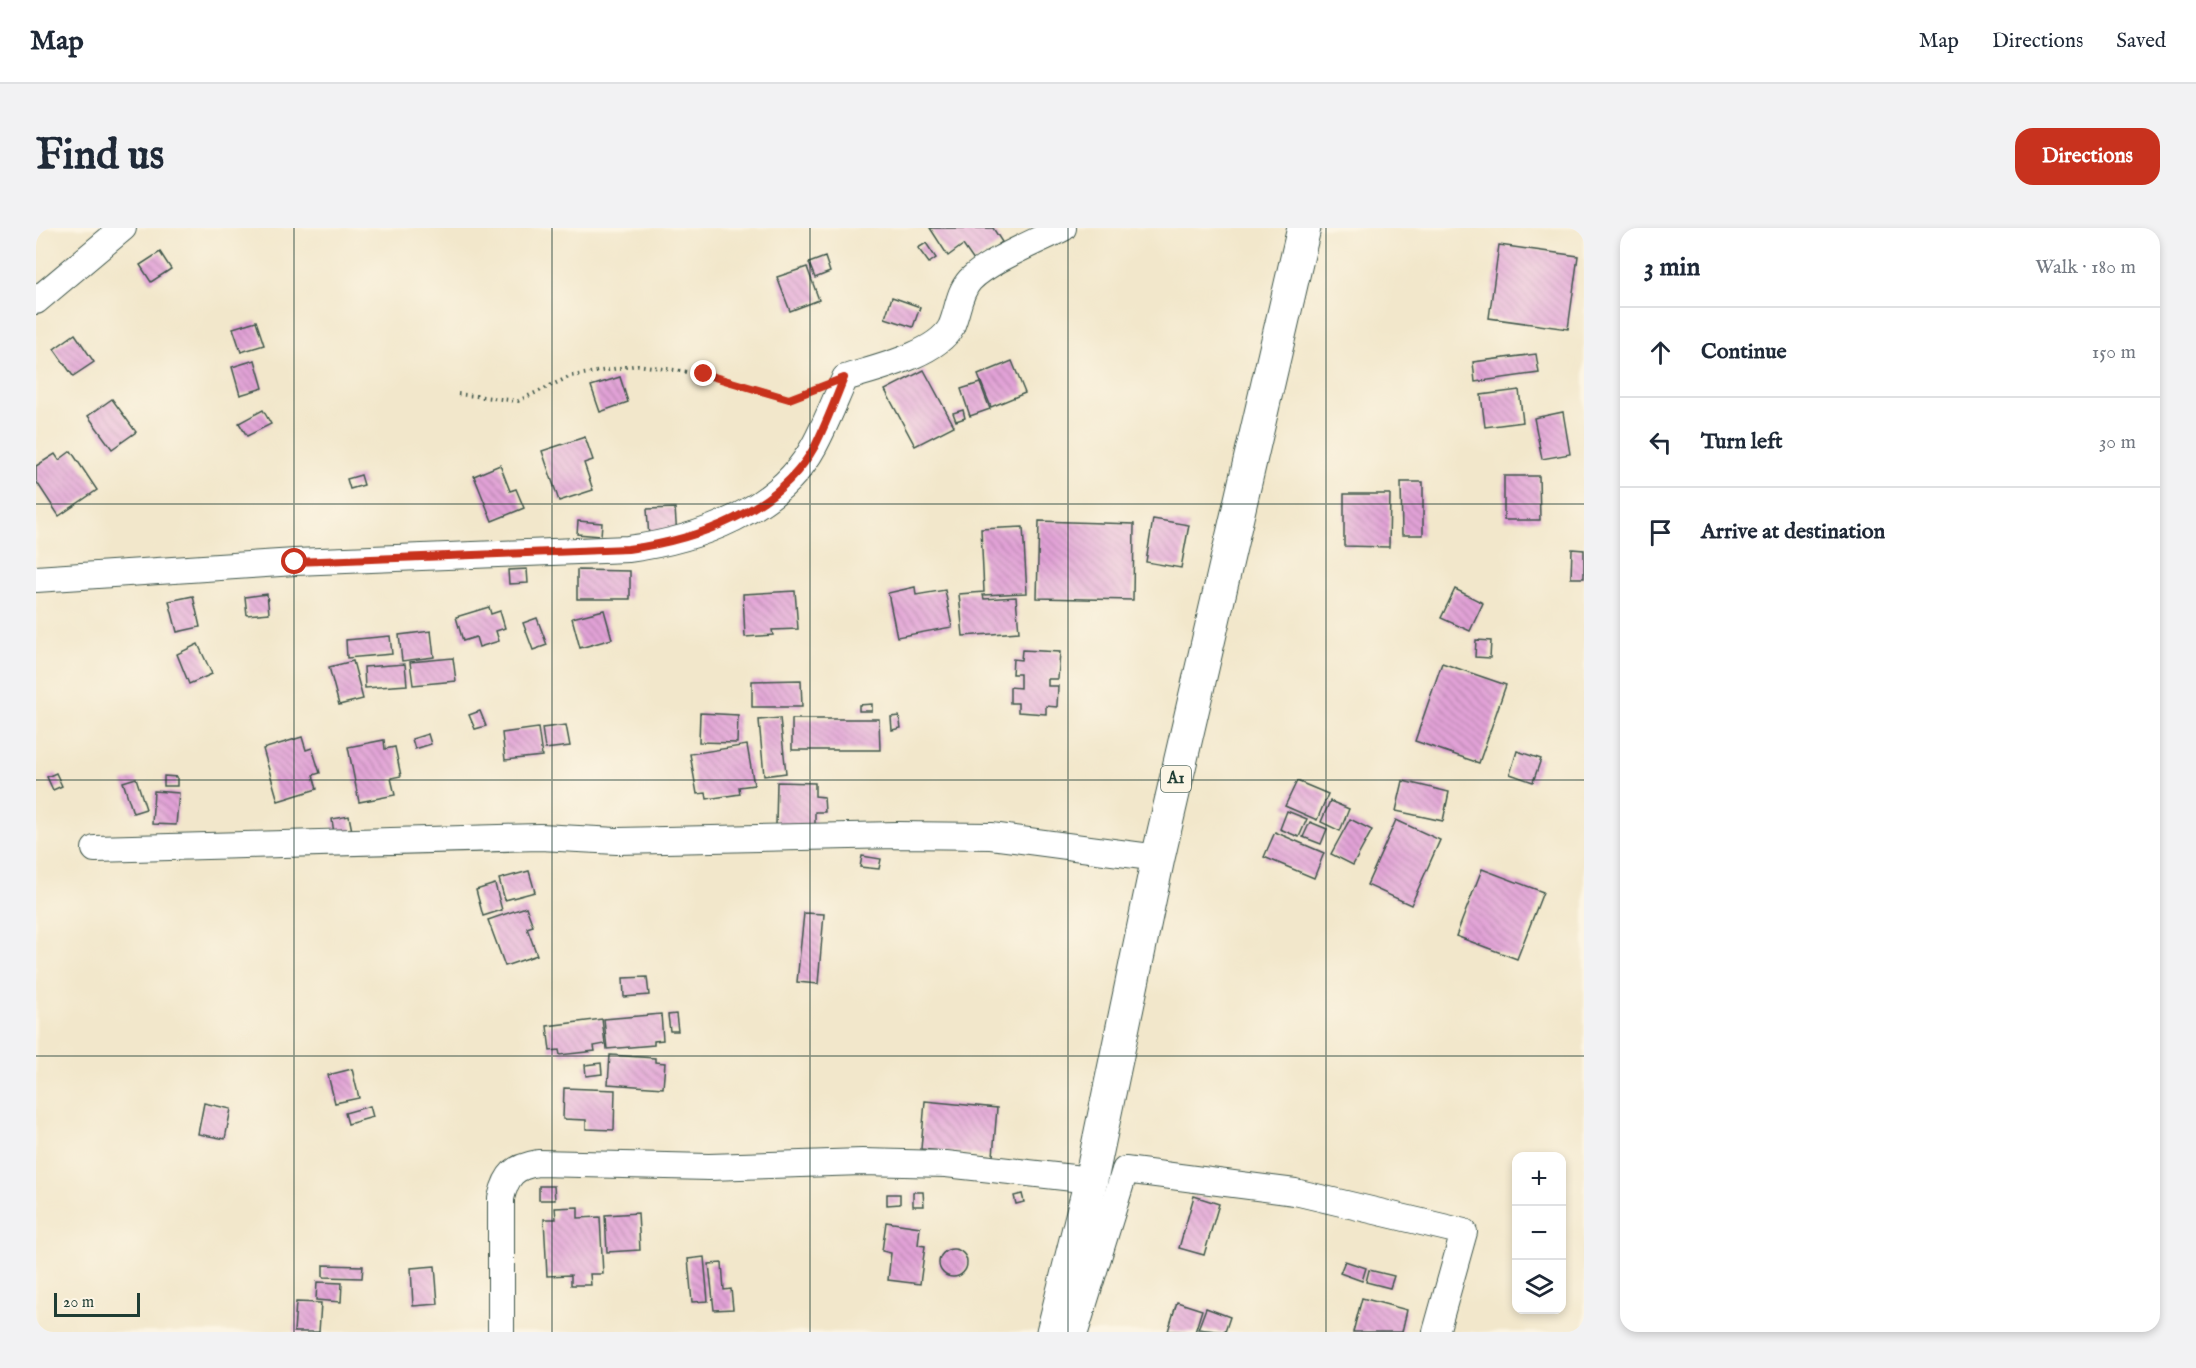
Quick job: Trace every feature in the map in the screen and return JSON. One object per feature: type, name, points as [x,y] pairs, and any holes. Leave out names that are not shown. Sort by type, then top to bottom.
[{"type":"highway","name":"A1","points":[[1053,1332],[1091,1180],[1158,858],[1304,228]]},
{"type":"street","points":[[36,301],[123,228]]},
{"type":"street","points":[[36,579],[295,562],[628,549],[663,545],[738,516],[776,492],[814,447],[844,378],[936,344],[951,326],[969,281],[987,268],[1063,228]]},
{"type":"street","points":[[95,849],[529,837],[617,841],[921,835],[991,836],[1158,858]]},
{"type":"street","points":[[501,1332],[501,1198],[505,1180],[512,1171],[524,1165],[538,1163],[709,1167],[862,1162],[936,1163],[1091,1180]]},
{"type":"street","points":[[1075,1332],[1125,1170],[1295,1192],[1464,1232],[1436,1332]]},
{"type":"path","points":[[458,394],[518,401],[571,376],[638,365],[704,374],[789,399],[844,378]]},
{"type":"building","points":[[930,228],[993,228],[1002,242],[974,261],[963,245],[948,256]]},
{"type":"building","points":[[926,243],[936,258],[929,263],[918,248]]},
{"type":"building","points":[[1499,245],[1578,256],[1568,329],[1489,318]]},
{"type":"building","points":[[160,252],[171,269],[151,282],[140,265]]},
{"type":"building","points":[[825,257],[830,272],[815,278],[809,263]]},
{"type":"building","points":[[807,267],[819,300],[790,311],[777,277]]},
{"type":"building","points":[[892,297],[920,307],[913,327],[885,318]]},
{"type":"building","points":[[256,321],[264,345],[241,352],[233,328]]},
{"type":"building","points":[[75,334],[94,362],[73,376],[54,349]]},
{"type":"building","points":[[1536,354],[1539,373],[1475,382],[1473,362]]},
{"type":"building","points":[[255,360],[263,388],[240,395],[232,367]]},
{"type":"building","points":[[1012,361],[1025,393],[991,407],[978,375]]},
{"type":"building","points":[[924,370],[954,426],[915,446],[885,390]]},
{"type":"building","points":[[620,377],[628,402],[600,412],[591,386]]},
{"type":"building","points":[[980,383],[990,409],[970,416],[961,389]]},
{"type":"building","points":[[1519,390],[1523,422],[1485,427],[1481,395]]},
{"type":"building","points":[[112,399],[136,432],[112,449],[88,416]]},
{"type":"building","points":[[263,410],[271,424],[247,436],[239,423]]},
{"type":"building","points":[[963,410],[965,418],[956,421],[953,413]]},
{"type":"building","points":[[1563,412],[1570,454],[1542,459],[1534,418]]},
{"type":"building","points":[[585,437],[593,460],[584,463],[593,490],[559,501],[542,451]]},
{"type":"building","points":[[71,451],[97,490],[59,516],[36,481],[36,466],[55,454],[59,460]]},
{"type":"building","points":[[500,465],[510,491],[516,489],[524,508],[492,521],[474,476]]},
{"type":"building","points":[[361,475],[364,485],[350,489],[347,479]]},
{"type":"building","points":[[1504,476],[1539,476],[1540,520],[1504,520]]},
{"type":"building","points":[[1401,482],[1423,482],[1423,535],[1402,535]]},
{"type":"building","points":[[1344,494],[1390,494],[1389,547],[1344,546]]},
{"type":"building","points":[[675,508],[677,537],[649,538],[647,509]]},
{"type":"building","points":[[1153,519],[1189,525],[1181,568],[1146,562]]},
{"type":"building","points":[[578,521],[602,523],[601,536],[577,534]]},
{"type":"building","points":[[1039,521],[1134,524],[1133,600],[1037,598]]},
{"type":"building","points":[[1023,527],[1027,593],[983,595],[984,599],[1016,597],[1019,632],[963,636],[959,594],[984,592],[981,529]]},
{"type":"building","points":[[1572,549],[1584,550],[1584,578],[1571,578]]},
{"type":"building","points":[[527,569],[528,583],[509,584],[508,570]]},
{"type":"building","points":[[577,570],[630,571],[630,599],[577,599]]},
{"type":"building","points":[[915,587],[916,595],[945,590],[952,627],[897,637],[888,593]]},
{"type":"building","points":[[1455,589],[1483,603],[1470,631],[1441,618]]},
{"type":"building","points":[[795,591],[798,629],[772,630],[773,635],[745,637],[743,594]]},
{"type":"building","points":[[267,594],[269,613],[247,615],[245,597]]},
{"type":"building","points":[[193,596],[200,627],[177,632],[169,601]]},
{"type":"building","points":[[489,607],[491,614],[500,611],[505,628],[496,631],[499,641],[479,647],[476,637],[463,641],[456,617]]},
{"type":"building","points":[[604,610],[612,639],[580,648],[572,618]]},
{"type":"building","points":[[537,618],[547,645],[533,650],[523,623]]},
{"type":"building","points":[[431,631],[434,657],[402,661],[399,635]]},
{"type":"building","points":[[390,636],[392,654],[347,658],[346,640]]},
{"type":"building","points":[[1476,640],[1491,641],[1490,658],[1475,657]]},
{"type":"building","points":[[198,644],[212,674],[189,684],[177,654]]},
{"type":"building","points":[[1022,650],[1060,652],[1058,679],[1048,679],[1048,686],[1058,686],[1057,707],[1046,706],[1046,714],[1018,712],[1018,703],[1010,703],[1010,687],[1020,688],[1020,674],[1012,674],[1013,659],[1021,660]]},
{"type":"building","points":[[453,658],[456,681],[413,685],[410,662]]},
{"type":"building","points":[[353,661],[363,699],[339,705],[329,667]]},
{"type":"building","points":[[1442,663],[1506,685],[1479,763],[1415,741]]},
{"type":"building","points":[[405,664],[407,685],[365,688],[364,667]]},
{"type":"building","points":[[801,680],[802,707],[752,707],[752,681]]},
{"type":"building","points":[[872,704],[872,711],[859,711],[859,705]]},
{"type":"building","points":[[480,711],[486,726],[475,729],[469,715]]},
{"type":"building","points":[[700,713],[738,715],[737,743],[699,742]]},
{"type":"building","points":[[899,716],[901,728],[892,730],[891,717]]},
{"type":"building","points":[[780,718],[786,773],[764,776],[759,720]]},
{"type":"building","points":[[792,719],[879,719],[880,750],[792,750]]},
{"type":"building","points":[[566,725],[570,746],[545,749],[542,728]]},
{"type":"building","points":[[538,728],[542,756],[505,760],[502,733]]},
{"type":"building","points":[[428,734],[431,744],[415,749],[412,739]]},
{"type":"building","points":[[302,737],[306,750],[312,748],[320,773],[313,775],[317,789],[278,801],[263,749]]},
{"type":"building","points":[[384,740],[385,749],[395,747],[401,776],[391,778],[395,795],[359,802],[348,747]]},
{"type":"building","points":[[747,745],[754,785],[739,787],[740,794],[707,799],[706,793],[697,794],[690,754]]},
{"type":"building","points":[[1517,751],[1541,759],[1533,782],[1510,774]]},
{"type":"building","points":[[56,773],[62,786],[53,790],[47,777]]},
{"type":"building","points":[[164,776],[177,777],[177,786],[164,786]]},
{"type":"building","points":[[136,778],[146,809],[133,813],[123,782]]},
{"type":"building","points":[[1297,781],[1328,794],[1317,820],[1285,806]]},
{"type":"building","points":[[1403,781],[1449,792],[1443,821],[1396,811]]},
{"type":"building","points":[[777,782],[815,783],[815,796],[824,797],[825,812],[815,812],[815,826],[776,825]]},
{"type":"building","points":[[154,791],[179,793],[176,825],[152,824]]},
{"type":"building","points":[[1330,801],[1349,809],[1340,831],[1321,822]]},
{"type":"building","points":[[1287,811],[1307,819],[1299,837],[1280,829]]},
{"type":"building","points":[[349,816],[352,831],[334,834],[332,819]]},
{"type":"building","points":[[1350,819],[1372,830],[1353,865],[1331,854]]},
{"type":"building","points":[[1396,820],[1440,840],[1411,905],[1367,885]]},
{"type":"building","points":[[1310,822],[1327,829],[1321,844],[1303,837]]},
{"type":"building","points":[[1275,832],[1324,853],[1314,878],[1264,857]]},
{"type":"building","points":[[862,856],[881,859],[879,869],[860,867]]},
{"type":"building","points":[[1482,869],[1543,892],[1517,959],[1456,936]]},
{"type":"building","points":[[529,871],[535,892],[505,900],[499,879]]},
{"type":"building","points":[[495,884],[502,910],[483,916],[476,890]]},
{"type":"building","points":[[526,907],[533,926],[527,928],[537,955],[505,966],[488,920]]},
{"type":"building","points":[[804,913],[824,914],[818,984],[797,982]]},
{"type":"building","points":[[647,977],[649,995],[624,997],[623,978]]},
{"type":"building","points":[[661,1014],[663,1040],[654,1041],[654,1045],[607,1049],[604,1019]]},
{"type":"building","points":[[676,1014],[678,1031],[670,1031],[668,1015]]},
{"type":"building","points":[[602,1019],[605,1044],[594,1046],[595,1051],[560,1055],[559,1050],[550,1051],[547,1026]]},
{"type":"building","points":[[610,1055],[655,1058],[655,1062],[665,1063],[663,1088],[608,1084]]},
{"type":"building","points":[[601,1063],[602,1074],[586,1076],[585,1065]]},
{"type":"building","points":[[352,1069],[359,1098],[335,1103],[328,1075]]},
{"type":"building","points":[[564,1088],[615,1090],[614,1130],[586,1129],[586,1120],[563,1119]]},
{"type":"building","points":[[925,1101],[997,1108],[993,1156],[921,1149]]},
{"type":"building","points":[[204,1103],[231,1109],[225,1139],[198,1134]]},
{"type":"building","points":[[370,1106],[373,1117],[348,1124],[345,1113]]},
{"type":"building","points":[[539,1186],[554,1186],[555,1200],[539,1200]]},
{"type":"building","points":[[913,1192],[923,1192],[924,1206],[913,1206]]},
{"type":"building","points":[[887,1194],[900,1194],[900,1204],[887,1205]]},
{"type":"building","points":[[1022,1194],[1024,1202],[1016,1204],[1014,1196]]},
{"type":"building","points":[[1194,1196],[1219,1204],[1204,1255],[1179,1248]]},
{"type":"building","points":[[578,1207],[578,1218],[600,1217],[603,1274],[590,1274],[591,1285],[571,1285],[571,1275],[547,1276],[544,1219],[556,1219],[555,1208]]},
{"type":"building","points":[[638,1213],[640,1250],[607,1252],[605,1215]]},
{"type":"building","points":[[886,1222],[920,1227],[918,1245],[925,1246],[920,1284],[888,1280],[891,1253],[882,1251]]},
{"type":"building","points":[[953,1249],[963,1253],[967,1263],[963,1273],[953,1277],[943,1273],[939,1263],[943,1253]]},
{"type":"building","points":[[704,1257],[708,1301],[692,1302],[688,1259]]},
{"type":"building","points":[[1345,1261],[1366,1268],[1362,1281],[1340,1273]]},
{"type":"building","points":[[722,1263],[724,1290],[731,1289],[733,1309],[714,1310],[709,1264]]},
{"type":"building","points":[[323,1265],[363,1266],[362,1278],[323,1277]]},
{"type":"building","points":[[435,1266],[438,1304],[413,1306],[411,1268]]},
{"type":"building","points":[[1369,1270],[1394,1276],[1390,1288],[1366,1282]]},
{"type":"building","points":[[317,1282],[342,1283],[341,1302],[316,1300]]},
{"type":"building","points":[[1362,1298],[1407,1310],[1402,1332],[1353,1332]]},
{"type":"building","points":[[296,1302],[321,1303],[319,1332],[294,1332]]},
{"type":"building","points":[[1177,1302],[1202,1310],[1195,1332],[1168,1331]]},
{"type":"building","points":[[1206,1308],[1230,1317],[1225,1332],[1198,1329]]},
{"type":"route","points":[[295,562],[628,549],[663,545],[738,516],[776,492],[793,475],[814,447],[844,378],[789,399],[704,374]]}]
